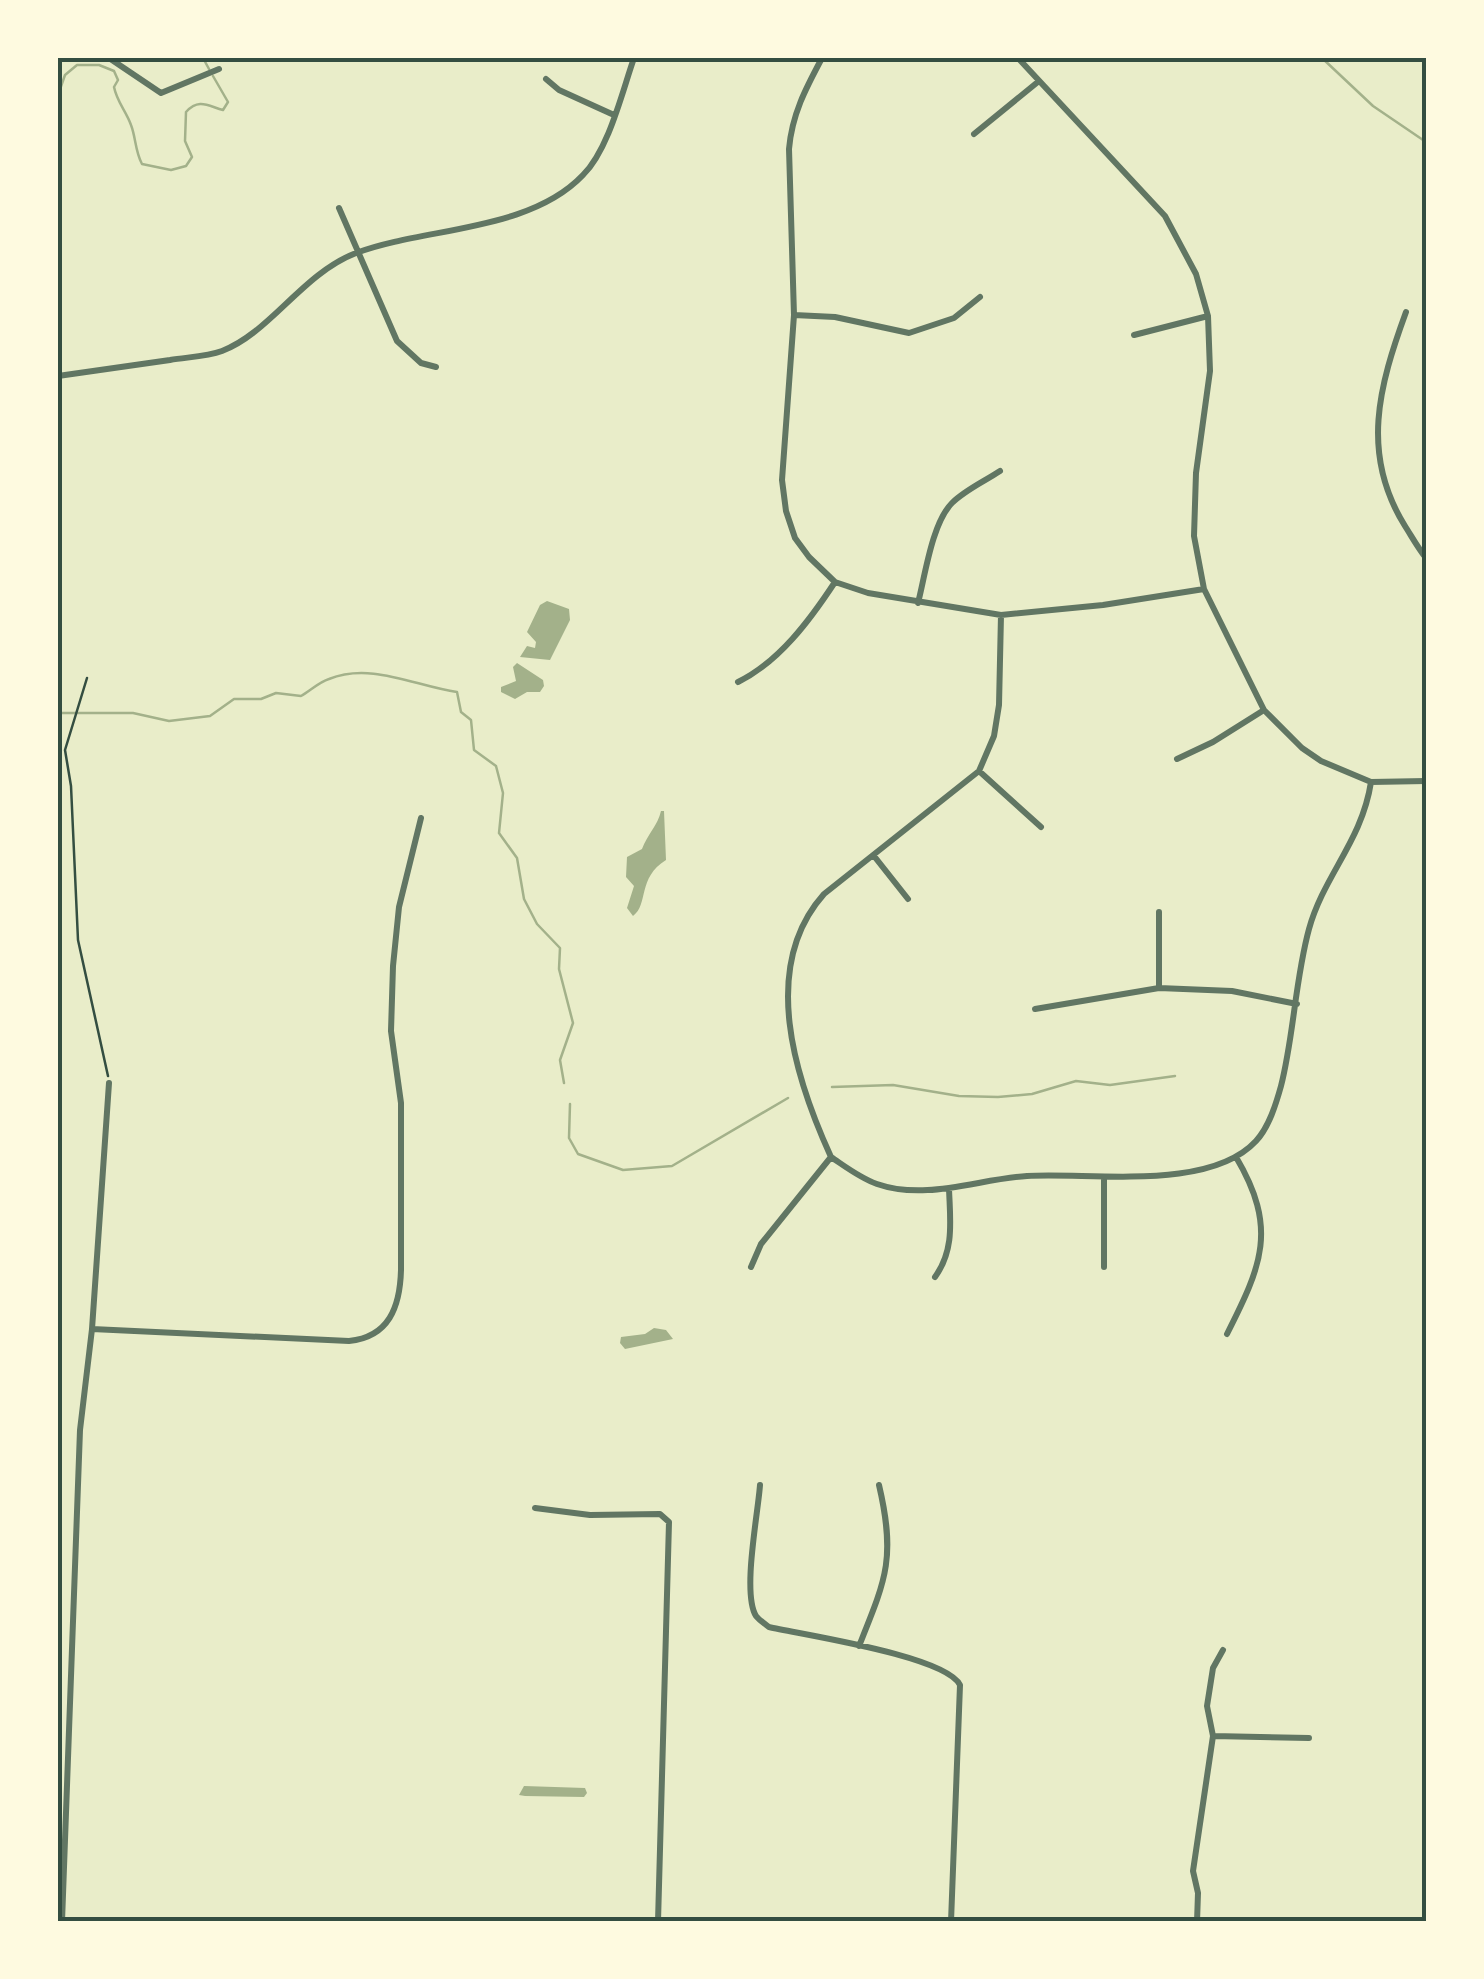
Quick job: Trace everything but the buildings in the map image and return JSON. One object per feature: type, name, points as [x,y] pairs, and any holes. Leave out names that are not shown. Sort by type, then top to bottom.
[{"type":"street","points":[[110,58],[162,93],[219,69]]},
{"type":"street","points":[[58,376],[218,352],[246,337],[302,287],[358,253],[518,213],[564,190],[592,164],[634,58]]},
{"type":"street","points":[[822,58],[799,100],[790,137],[794,315],[783,443],[786,511],[795,538],[809,558],[834,582],[918,604],[1001,615],[1103,605],[1204,588]]},
{"type":"street","points":[[1018,58],[1165,216],[1187,252],[1208,316],[1210,372],[1194,536],[1204,588],[1264,710],[1321,761],[1371,782],[1426,781]]},
{"type":"street","points":[[546,79],[573,98],[614,116]]},
{"type":"street","points":[[974,134],[1039,82]]},
{"type":"street","points":[[339,208],[397,341],[421,363],[436,366]]},
{"type":"street","points":[[794,315],[836,317],[909,334],[954,318],[980,297]]},
{"type":"street","points":[[1406,312],[1386,367],[1378,407],[1379,453],[1389,500],[1426,558]]},
{"type":"street","points":[[1134,334],[1208,316]]},
{"type":"street","points":[[918,604],[946,512],[953,502],[1000,471]]},
{"type":"street","points":[[738,682],[761,671],[815,612],[834,582]]},
{"type":"street","points":[[1001,615],[1000,705],[994,736],[980,770],[824,894],[809,911],[791,953],[787,1002],[816,1123],[831,1157],[874,1183],[897,1190],[949,1188],[999,1177],[1046,1174],[1104,1177],[1196,1171],[1236,1157],[1256,1141],[1270,1119],[1281,1086],[1309,927],[1362,822],[1371,782]]},
{"type":"street","points":[[1177,759],[1264,710]]},
{"type":"street","points":[[980,770],[1041,828]]},
{"type":"street","points":[[92,1329],[364,1339],[377,1334],[394,1314],[401,1298],[401,1103],[391,1031],[393,966],[399,907],[421,818]]},
{"type":"street","points":[[874,856],[908,900]]},
{"type":"street","points":[[1159,912],[1159,988]]},
{"type":"street","points":[[1036,1008],[1159,988],[1232,990],[1297,1004]]},
{"type":"street","points":[[62,1922],[80,1430],[92,1329],[109,1082]]},
{"type":"street","points":[[751,1267],[761,1244],[831,1157]]},
{"type":"street","points":[[1227,1334],[1261,1257],[1260,1214],[1252,1185],[1236,1157]]},
{"type":"street","points":[[1104,1177],[1104,1267]]},
{"type":"street","points":[[935,1277],[946,1262],[950,1241],[949,1188]]},
{"type":"street","points":[[760,1484],[751,1584],[757,1618],[768,1627],[904,1656],[955,1676],[960,1694],[952,1922]]},
{"type":"street","points":[[860,1646],[888,1565],[879,1485]]},
{"type":"street","points":[[536,1508],[590,1515],[660,1514],[669,1522],[658,1922]]},
{"type":"street","points":[[1197,1922],[1198,1892],[1193,1871],[1213,1736],[1207,1706],[1212,1668],[1222,1650]]},
{"type":"street","points":[[1213,1736],[1309,1738]]},
{"type":"path","points":[[87,678],[65,750],[72,802],[78,940],[109,1082]]},
{"type":"shaded area","points":[[547,601],[569,609],[570,620],[550,660],[520,657],[527,646],[535,648],[536,642],[527,632],[540,605]]},
{"type":"shaded area","points":[[517,663],[543,680],[540,692],[527,692],[515,699],[501,692],[501,687],[516,681],[513,667]]},
{"type":"shaded area","points":[[661,811],[666,860],[651,875],[633,916],[627,908],[634,886],[626,877],[627,857],[642,849]]},
{"type":"shaded area","points":[[654,1328],[666,1330],[673,1339],[625,1349],[620,1343],[621,1337],[645,1334]]},
{"type":"shaded area","points":[[524,1786],[585,1788],[587,1793],[584,1797],[519,1795]]},
{"type":"waterway","points":[[203,58],[209,69]]},
{"type":"waterway","points":[[1322,58],[1373,106],[1426,142]]},
{"type":"waterway","points":[[58,95],[65,75],[77,65],[99,65],[114,71],[118,80],[115,92],[131,125],[142,164],[171,170],[186,166],[192,157],[185,141],[186,112],[199,104],[223,110],[228,102],[213,76]]},
{"type":"waterway","points":[[58,713],[133,713],[169,721],[210,716],[234,699],[261,699],[276,693],[301,696],[325,680],[361,673],[457,692],[461,712],[471,720],[474,750],[496,766],[503,793],[499,833],[517,858],[524,899],[537,924],[560,948],[559,969],[573,1023],[560,1060],[564,1083]]},
{"type":"waterway","points":[[832,1087],[893,1085],[959,1096],[998,1097],[1032,1094],[1076,1081],[1110,1085],[1175,1076]]},
{"type":"waterway","points":[[570,1104],[569,1138],[578,1154],[623,1170],[672,1166],[788,1098]]}]
